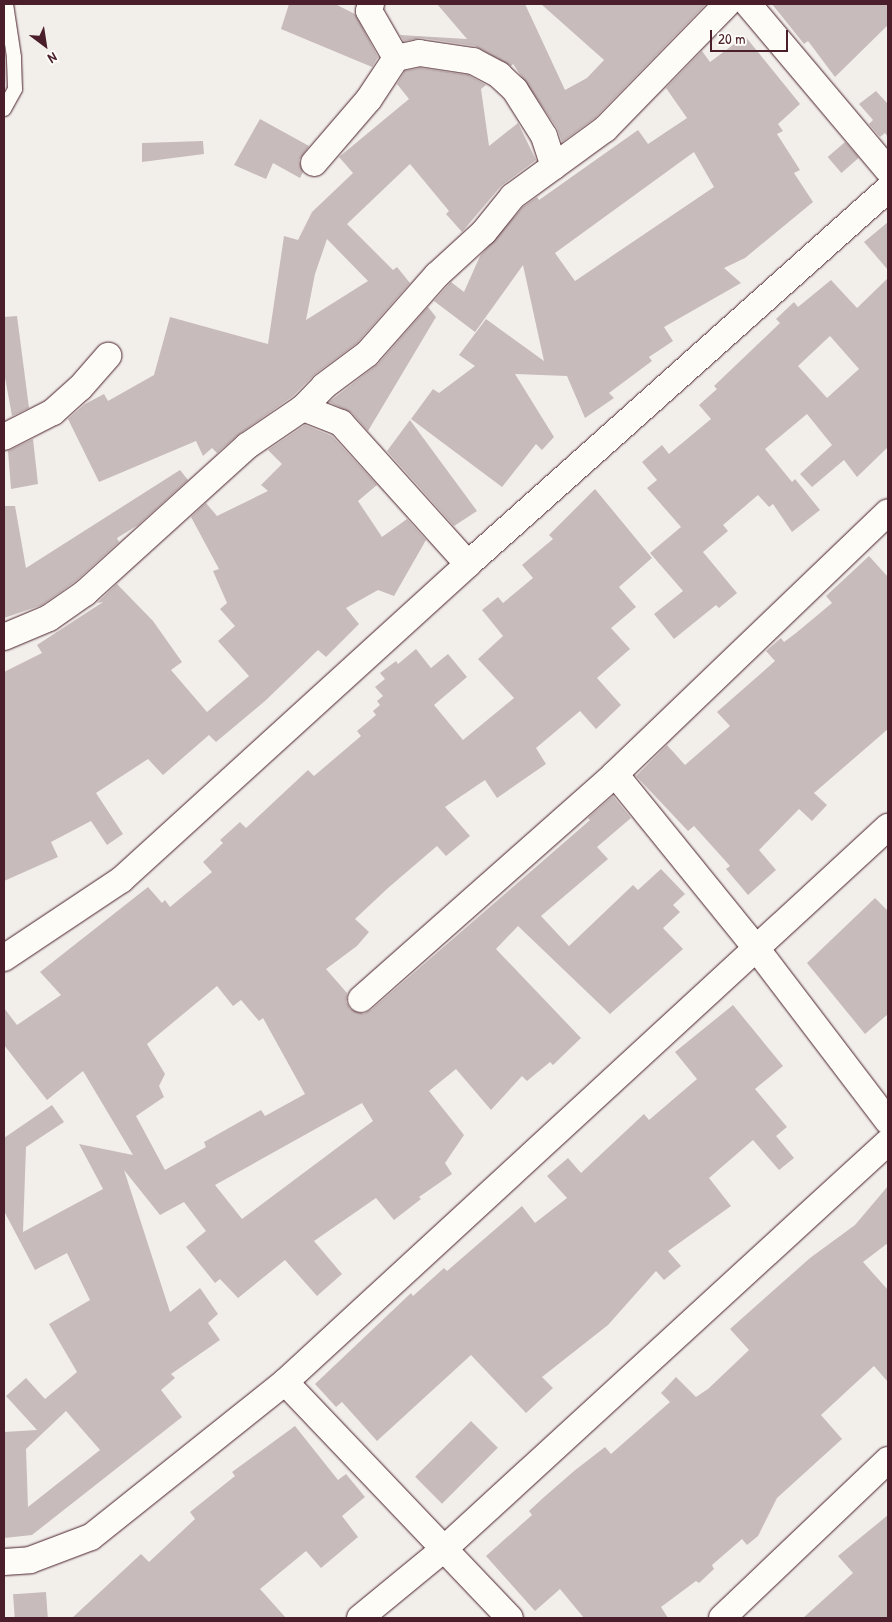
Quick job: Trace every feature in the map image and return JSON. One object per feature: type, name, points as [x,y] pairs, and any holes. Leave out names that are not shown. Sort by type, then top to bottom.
[{"type":"street","points":[[371,4],[369,12],[396,58]]},
{"type":"street","points":[[4,637],[49,618],[85,593],[247,446],[303,408],[324,386],[367,354],[437,275],[484,232],[513,196],[605,129],[727,4]]},
{"type":"street","points":[[748,4],[888,170]]},
{"type":"street","points":[[314,163],[370,98],[396,58],[419,53],[473,61],[499,75],[515,90],[535,121],[544,136],[554,166]]},
{"type":"street","points":[[4,958],[121,880],[468,564],[888,189]]},
{"type":"street","points":[[4,437],[53,412],[80,388],[108,356]]},
{"type":"street","points":[[303,408],[341,423],[468,564]]},
{"type":"street","points":[[361,999],[615,774],[888,512]]},
{"type":"street","points":[[615,774],[756,948],[888,1121]]},
{"type":"street","points":[[4,1562],[30,1560],[91,1537],[285,1382],[888,827]]},
{"type":"street","points":[[360,1618],[444,1548],[888,1142]]},
{"type":"street","points":[[285,1382],[510,1618]]},
{"type":"street","points":[[722,1618],[888,1460]]},
{"type":"lane","points":[[4,109],[15,89],[14,57],[6,4]]},
{"type":"building","points":[[289,4],[335,4],[355,14],[378,57],[372,67],[281,29]]},
{"type":"building","points":[[437,4],[525,4],[565,90],[587,78],[604,60],[541,4],[706,4],[595,118],[562,142],[557,128],[513,64],[511,66],[475,46],[421,38],[404,41],[400,35],[467,39]]},
{"type":"building","points":[[772,4],[888,4],[888,25],[835,77],[808,41],[804,44]]},
{"type":"building","points":[[745,36],[800,104],[778,124],[783,131],[777,134],[800,170],[794,173],[813,202],[745,258],[724,268],[741,283],[664,327],[673,341],[649,357],[652,361],[609,393],[614,398],[585,418],[567,376],[515,374],[554,437],[542,450],[536,444],[502,487],[411,419],[433,389],[439,393],[475,366],[459,355],[486,319],[544,361],[523,265],[475,332],[434,301],[451,282],[464,292],[480,256],[523,207],[537,197],[539,200],[638,130],[648,144],[687,118],[666,88],[702,51],[710,62]],"holes":[[[694,152],[714,187],[575,281],[555,253]]]},
{"type":"building","points":[[420,68],[468,75],[486,85],[481,89],[489,146],[518,123],[536,160],[501,186],[462,232],[446,214],[449,211],[410,164],[347,224],[393,270],[397,267],[410,283],[357,343],[315,374],[293,396],[239,434],[217,453],[212,448],[203,456],[196,441],[99,482],[68,419],[85,404],[104,394],[108,401],[154,375],[170,317],[268,344],[284,236],[298,240],[312,212],[353,173],[339,157],[409,99],[397,84],[405,71]],"holes":[[[327,239],[368,281],[306,320],[315,274]]]},
{"type":"building","points":[[876,91],[888,104],[888,137],[885,133],[880,137],[869,124],[873,120],[859,104]]},
{"type":"building","points":[[260,119],[309,146],[299,160],[303,172],[300,178],[273,163],[266,179],[234,165]]},
{"type":"building","points":[[203,141],[204,154],[142,162],[142,143]]},
{"type":"building","points":[[845,142],[859,158],[841,173],[828,157]]},
{"type":"building","points":[[888,222],[888,270],[864,242]]},
{"type":"building","points":[[888,278],[888,447],[857,477],[844,460],[812,487],[800,474],[832,445],[807,414],[765,449],[792,482],[795,479],[820,510],[792,532],[773,504],[769,507],[758,495],[723,525],[728,531],[703,552],[737,593],[719,608],[716,605],[674,639],[654,614],[683,591],[650,553],[681,527],[647,488],[657,480],[642,462],[662,445],[669,454],[711,419],[699,405],[717,389],[714,386],[780,323],[776,319],[794,302],[798,307],[831,280],[857,308]],"holes":[[[830,336],[859,369],[827,398],[798,366]]]},
{"type":"building","points":[[428,307],[436,317],[368,431],[352,413],[329,402],[378,364]]},
{"type":"building","points":[[17,316],[29,408],[12,416],[4,372],[4,317]]},
{"type":"building","points":[[410,420],[477,511],[454,526],[387,451]]},
{"type":"building","points":[[305,425],[332,436],[377,485],[358,501],[382,537],[407,519],[426,540],[394,596],[378,590],[346,608],[359,624],[326,657],[318,650],[265,701],[216,742],[209,735],[163,775],[148,759],[96,793],[123,834],[107,845],[91,821],[51,842],[58,857],[4,881],[4,672],[42,653],[37,645],[103,602],[97,603],[117,584],[153,621],[182,662],[171,670],[207,712],[249,676],[218,641],[235,626],[220,609],[227,603],[213,571],[219,569],[191,517],[206,503],[217,516],[268,491],[261,485],[282,464],[268,450]]},
{"type":"building","points":[[33,439],[38,484],[11,489],[8,451]]},
{"type":"building","points":[[180,470],[188,480],[138,525],[117,538],[119,542],[76,581],[42,605],[4,618],[4,506],[15,506],[26,568]]},
{"type":"building","points":[[595,489],[652,558],[619,587],[636,607],[611,628],[630,649],[597,678],[621,705],[596,729],[580,711],[536,748],[546,764],[497,798],[485,780],[445,807],[470,836],[446,856],[437,846],[388,888],[355,919],[369,932],[357,946],[326,969],[347,993],[346,1002],[350,1009],[364,1014],[371,1010],[590,820],[588,818],[613,796],[631,818],[597,847],[608,859],[541,916],[569,946],[633,885],[638,890],[661,869],[685,894],[673,905],[680,912],[663,928],[683,949],[610,1014],[518,926],[496,949],[581,1038],[553,1065],[550,1062],[527,1081],[522,1076],[491,1110],[456,1069],[429,1091],[464,1135],[445,1163],[452,1174],[419,1197],[421,1199],[394,1220],[376,1198],[314,1241],[342,1274],[317,1296],[285,1260],[238,1298],[220,1279],[215,1283],[186,1247],[206,1231],[184,1202],[160,1215],[124,1170],[170,1312],[200,1288],[218,1314],[208,1323],[220,1340],[171,1374],[175,1378],[161,1390],[182,1417],[32,1535],[4,1538],[4,1432],[37,1430],[6,1396],[26,1378],[45,1399],[77,1372],[49,1324],[90,1300],[67,1253],[35,1270],[4,1211],[4,1138],[52,1105],[64,1122],[26,1147],[23,1232],[103,1189],[79,1144],[133,1155],[83,1071],[47,1100],[4,1045],[4,1008],[17,1025],[61,995],[40,972],[148,887],[162,903],[165,900],[170,907],[212,872],[203,862],[223,843],[220,840],[240,822],[246,828],[308,770],[314,776],[361,736],[357,731],[376,715],[373,711],[380,705],[377,701],[383,696],[375,687],[385,679],[380,673],[396,661],[398,664],[416,649],[431,668],[448,654],[467,677],[434,705],[463,740],[514,698],[478,659],[503,636],[482,610],[498,597],[503,603],[533,578],[522,565],[553,539],[549,535]],"holes":[[[217,986],[233,1006],[241,1000],[259,1021],[263,1018],[305,1094],[265,1116],[261,1110],[204,1142],[206,1147],[165,1170],[136,1116],[164,1097],[159,1086],[165,1074],[147,1044]],[[362,1103],[373,1121],[242,1219],[215,1185]],[[66,1411],[100,1450],[28,1507],[26,1449]]]},
{"type":"building","points":[[869,556],[888,577],[888,729],[814,793],[827,805],[812,821],[799,809],[759,850],[776,870],[748,895],[726,869],[730,866],[694,826],[688,831],[636,776],[667,745],[685,765],[730,726],[717,712],[775,661],[766,651],[781,638],[784,642],[832,603],[826,596]]},
{"type":"building","points":[[875,898],[888,911],[888,1014],[865,1034],[807,963]]},
{"type":"building","points":[[733,1005],[783,1066],[755,1089],[787,1127],[776,1136],[794,1158],[779,1170],[753,1140],[709,1178],[731,1206],[668,1251],[681,1266],[664,1280],[656,1271],[608,1325],[542,1377],[553,1388],[526,1413],[471,1355],[377,1441],[342,1402],[336,1407],[315,1384],[411,1293],[413,1296],[444,1268],[447,1271],[522,1206],[535,1223],[567,1198],[547,1176],[568,1158],[581,1173],[644,1114],[649,1120],[697,1079],[675,1052]]},
{"type":"building","points":[[888,1186],[888,1243],[863,1262],[888,1290],[888,1382],[874,1366],[821,1415],[842,1439],[777,1498],[758,1536],[747,1545],[742,1539],[712,1565],[714,1569],[699,1583],[696,1581],[661,1607],[668,1618],[584,1618],[560,1589],[535,1611],[486,1556],[532,1515],[529,1511],[574,1471],[605,1447],[611,1454],[670,1402],[661,1393],[676,1377],[696,1397],[708,1389],[749,1350],[730,1329],[810,1258],[855,1225]]},
{"type":"building","points":[[471,1421],[498,1448],[442,1504],[415,1477]]},
{"type":"building","points":[[295,1426],[338,1480],[346,1474],[365,1497],[342,1516],[358,1537],[321,1568],[306,1551],[260,1589],[286,1618],[72,1618],[141,1554],[149,1562],[195,1519],[190,1512],[235,1476],[232,1472]]},
{"type":"building","points":[[888,1515],[888,1618],[803,1618],[853,1573],[838,1556]]},
{"type":"building","points":[[46,1592],[48,1618],[15,1618],[13,1594]]}]
